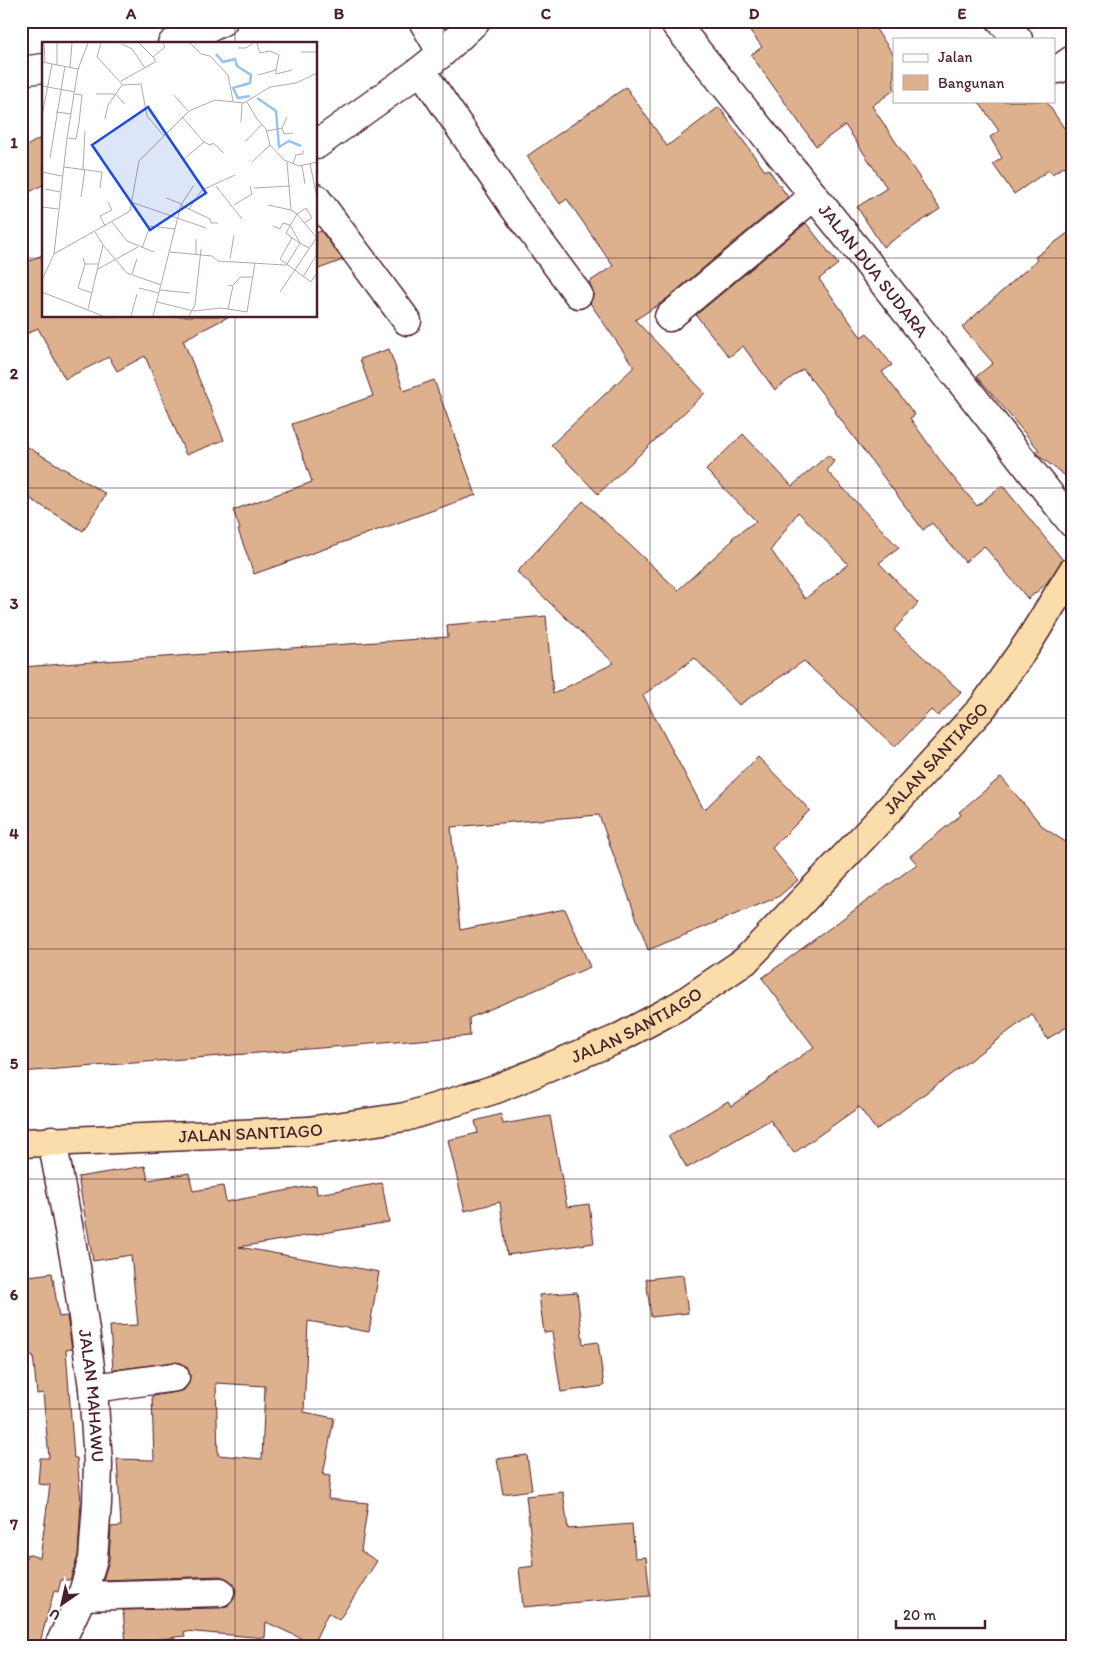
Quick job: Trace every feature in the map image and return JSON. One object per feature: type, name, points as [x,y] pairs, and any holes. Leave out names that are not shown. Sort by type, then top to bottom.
[{"type":"highway","name":"JALAN SANTIAGO","points":[[21,1143],[52,1140],[308,1131],[405,1117],[496,1089],[615,1040],[680,1006],[745,961],[873,827],[983,707],[1028,644],[1072,572]]},
{"type":"street","points":[[178,42],[223,21]]},
{"type":"street","points":[[422,21],[442,52]]},
{"type":"street","points":[[318,144],[421,70],[476,21]]},
{"type":"street","name":"JALAN DUA SUDARA","points":[[672,21],[814,196],[1072,523]]},
{"type":"street","points":[[1001,21],[1017,38]]},
{"type":"street","points":[[1056,69],[1072,60]]},
{"type":"street","points":[[21,71],[42,68]]},
{"type":"street","points":[[421,70],[513,206],[578,294]]},
{"type":"street","points":[[669,317],[814,196]]},
{"type":"street","points":[[318,201],[407,321]]},
{"type":"street","name":"JALAN MAHAWU","points":[[52,1140],[76,1267],[93,1388],[98,1463],[93,1559],[82,1596],[59,1646]]},
{"type":"street","points":[[93,1388],[175,1377]]},
{"type":"street","points":[[82,1596],[220,1592]]},
{"type":"building","points":[[743,21],[870,21],[893,54],[893,91],[872,106],[940,209],[883,247],[857,207],[887,188],[845,125],[816,146],[751,55],[762,47]]},
{"type":"building","points":[[626,87],[667,146],[719,107],[765,171],[768,169],[788,197],[664,301],[635,320],[705,393],[598,494],[551,445],[634,367],[590,303],[594,293],[589,282],[613,266],[567,199],[560,204],[527,156]]},
{"type":"building","points":[[979,102],[1047,102],[1072,140],[1072,162],[1052,174],[1049,170],[1014,194],[993,164],[1002,158],[990,137],[999,131]]},
{"type":"building","points":[[42,137],[42,185],[21,197],[21,149]]},
{"type":"building","points":[[806,223],[838,264],[819,279],[861,337],[867,333],[892,365],[882,372],[915,415],[910,418],[944,466],[977,506],[1002,485],[1063,560],[1046,584],[1028,599],[984,546],[965,562],[932,523],[923,530],[803,369],[775,390],[743,346],[729,357],[696,315]]},
{"type":"building","points":[[1072,230],[1072,481],[1039,456],[1037,453],[1039,450],[977,376],[993,363],[962,327],[1037,260],[1035,257]]},
{"type":"building","points":[[321,231],[343,260],[318,269],[318,232]]},
{"type":"building","points":[[42,255],[42,318],[226,318],[183,340],[224,440],[186,455],[145,356],[117,371],[109,357],[65,379],[38,328],[21,337],[21,265]]},
{"type":"building","points":[[389,349],[404,391],[434,380],[476,495],[254,574],[233,510],[312,482],[292,424],[373,396],[360,359]]},
{"type":"building","points":[[743,434],[792,486],[828,455],[834,461],[827,471],[899,548],[879,563],[918,603],[894,630],[961,692],[938,716],[931,710],[895,747],[804,661],[739,705],[695,658],[643,695],[704,810],[758,757],[810,810],[772,848],[798,880],[778,897],[648,950],[599,815],[451,827],[460,930],[565,909],[590,967],[469,1018],[470,1036],[21,1072],[21,667],[448,637],[447,625],[546,616],[553,694],[614,663],[517,572],[583,501],[678,590],[733,540],[732,538],[756,521],[706,470]],"holes":[[[798,512],[848,564],[805,599],[771,550]]]},
{"type":"building","points":[[21,443],[106,494],[83,531],[21,493]]},
{"type":"building","points":[[1001,777],[1044,828],[1072,846],[1072,1024],[1047,1039],[1032,1014],[876,1130],[859,1107],[794,1153],[770,1120],[687,1168],[668,1136],[728,1101],[731,1106],[814,1047],[762,978],[917,864],[910,856],[961,815],[959,812]]},
{"type":"building","points":[[501,1114],[503,1124],[550,1116],[567,1207],[589,1204],[594,1243],[507,1255],[500,1202],[465,1211],[448,1140],[478,1133],[475,1121]]},
{"type":"building","points":[[145,1166],[148,1180],[189,1173],[193,1191],[223,1186],[226,1202],[316,1185],[317,1194],[382,1183],[389,1222],[239,1247],[379,1272],[369,1332],[308,1321],[304,1412],[334,1418],[323,1475],[330,1476],[328,1499],[368,1503],[361,1551],[377,1561],[339,1620],[328,1613],[313,1644],[266,1622],[265,1638],[184,1631],[185,1636],[126,1643],[123,1610],[221,1608],[229,1605],[234,1599],[236,1591],[234,1584],[220,1576],[103,1580],[109,1560],[111,1527],[121,1526],[117,1459],[154,1460],[152,1396],[184,1390],[189,1383],[190,1375],[187,1367],[181,1363],[173,1362],[113,1370],[110,1326],[138,1325],[131,1255],[93,1261],[78,1177]],"holes":[[[216,1383],[265,1386],[262,1459],[218,1455]]]},
{"type":"building","points":[[52,1273],[59,1317],[67,1316],[72,1349],[66,1350],[74,1458],[77,1458],[81,1501],[78,1556],[70,1580],[61,1580],[58,1592],[54,1591],[39,1646],[21,1646],[21,1575],[27,1554],[40,1558],[50,1485],[38,1484],[40,1458],[49,1458],[43,1393],[37,1394],[33,1355],[28,1356],[21,1310],[21,1277]]},
{"type":"building","points":[[683,1275],[688,1313],[651,1317],[646,1279]]},
{"type":"building","points":[[577,1292],[583,1344],[598,1342],[604,1386],[561,1392],[552,1332],[544,1333],[539,1295]]},
{"type":"building","points":[[527,1455],[532,1490],[503,1494],[497,1459]]},
{"type":"building","points":[[563,1492],[568,1529],[632,1524],[635,1558],[646,1557],[650,1596],[523,1607],[519,1568],[534,1566],[526,1496]]}]
